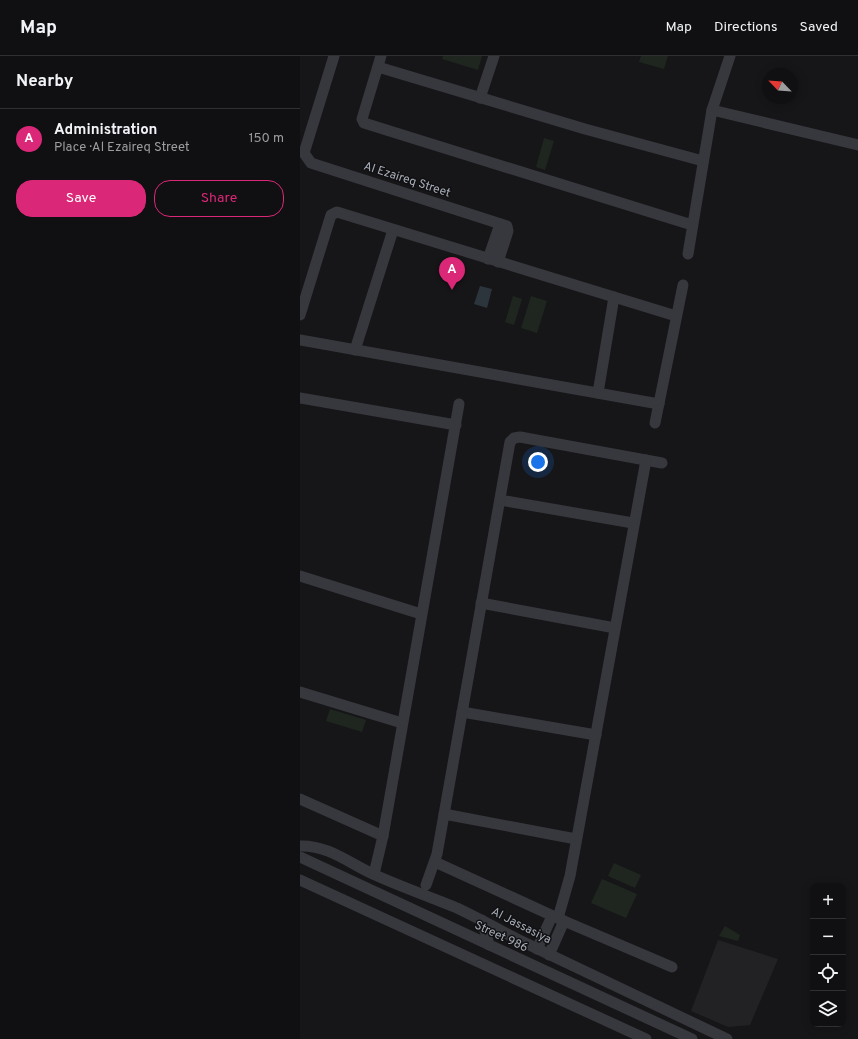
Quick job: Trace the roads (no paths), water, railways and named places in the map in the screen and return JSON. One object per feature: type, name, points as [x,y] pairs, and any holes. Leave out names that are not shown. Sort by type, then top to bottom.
[{"type":"street","name":"Al Ezaireq Street","points":[[334,56],[304,153],[307,159],[311,163],[503,225],[508,231],[493,260]]},
{"type":"street","points":[[381,56],[362,119],[366,124],[692,225]]},
{"type":"street","points":[[480,98],[494,56]]},
{"type":"street","points":[[688,254],[712,110],[730,56]]},
{"type":"street","points":[[378,68],[703,161]]},
{"type":"street","points":[[712,110],[858,145]]},
{"type":"street","points":[[300,315],[332,214],[337,212],[676,316]]},
{"type":"street","points":[[355,350],[393,230]]},
{"type":"street","points":[[655,423],[682,285]]},
{"type":"street","points":[[598,393],[614,297]]},
{"type":"street","points":[[300,340],[659,404]]},
{"type":"street","points":[[300,398],[456,425]]},
{"type":"street","points":[[374,874],[383,836],[459,404]]},
{"type":"street","points":[[426,885],[435,862],[510,442],[514,438],[520,437],[662,463]]},
{"type":"street","points":[[549,955],[570,876],[646,460]]},
{"type":"street","points":[[500,500],[634,523]]},
{"type":"street","points":[[300,576],[421,614]]},
{"type":"street","points":[[481,603],[615,628]]},
{"type":"street","points":[[300,692],[402,723]]},
{"type":"street","points":[[462,712],[596,735]]},
{"type":"street","points":[[300,799],[383,836]]},
{"type":"street","points":[[444,814],[576,839]]},
{"type":"street","name":"Al Jassasiya","points":[[300,846],[314,846],[331,852],[374,874],[482,920],[549,955],[663,1003],[727,1039]]},
{"type":"street","name":"Street 986","points":[[300,857],[692,1039]]},
{"type":"street","points":[[435,862],[558,919],[672,967]]},
{"type":"street","points":[[300,880],[646,1039]]},
{"type":"street","points":[[537,949],[558,919]]},
{"type":"street","points":[[482,920],[489,945]]},
{"type":"place","name":"Administration","points":[[452,290]]}]
